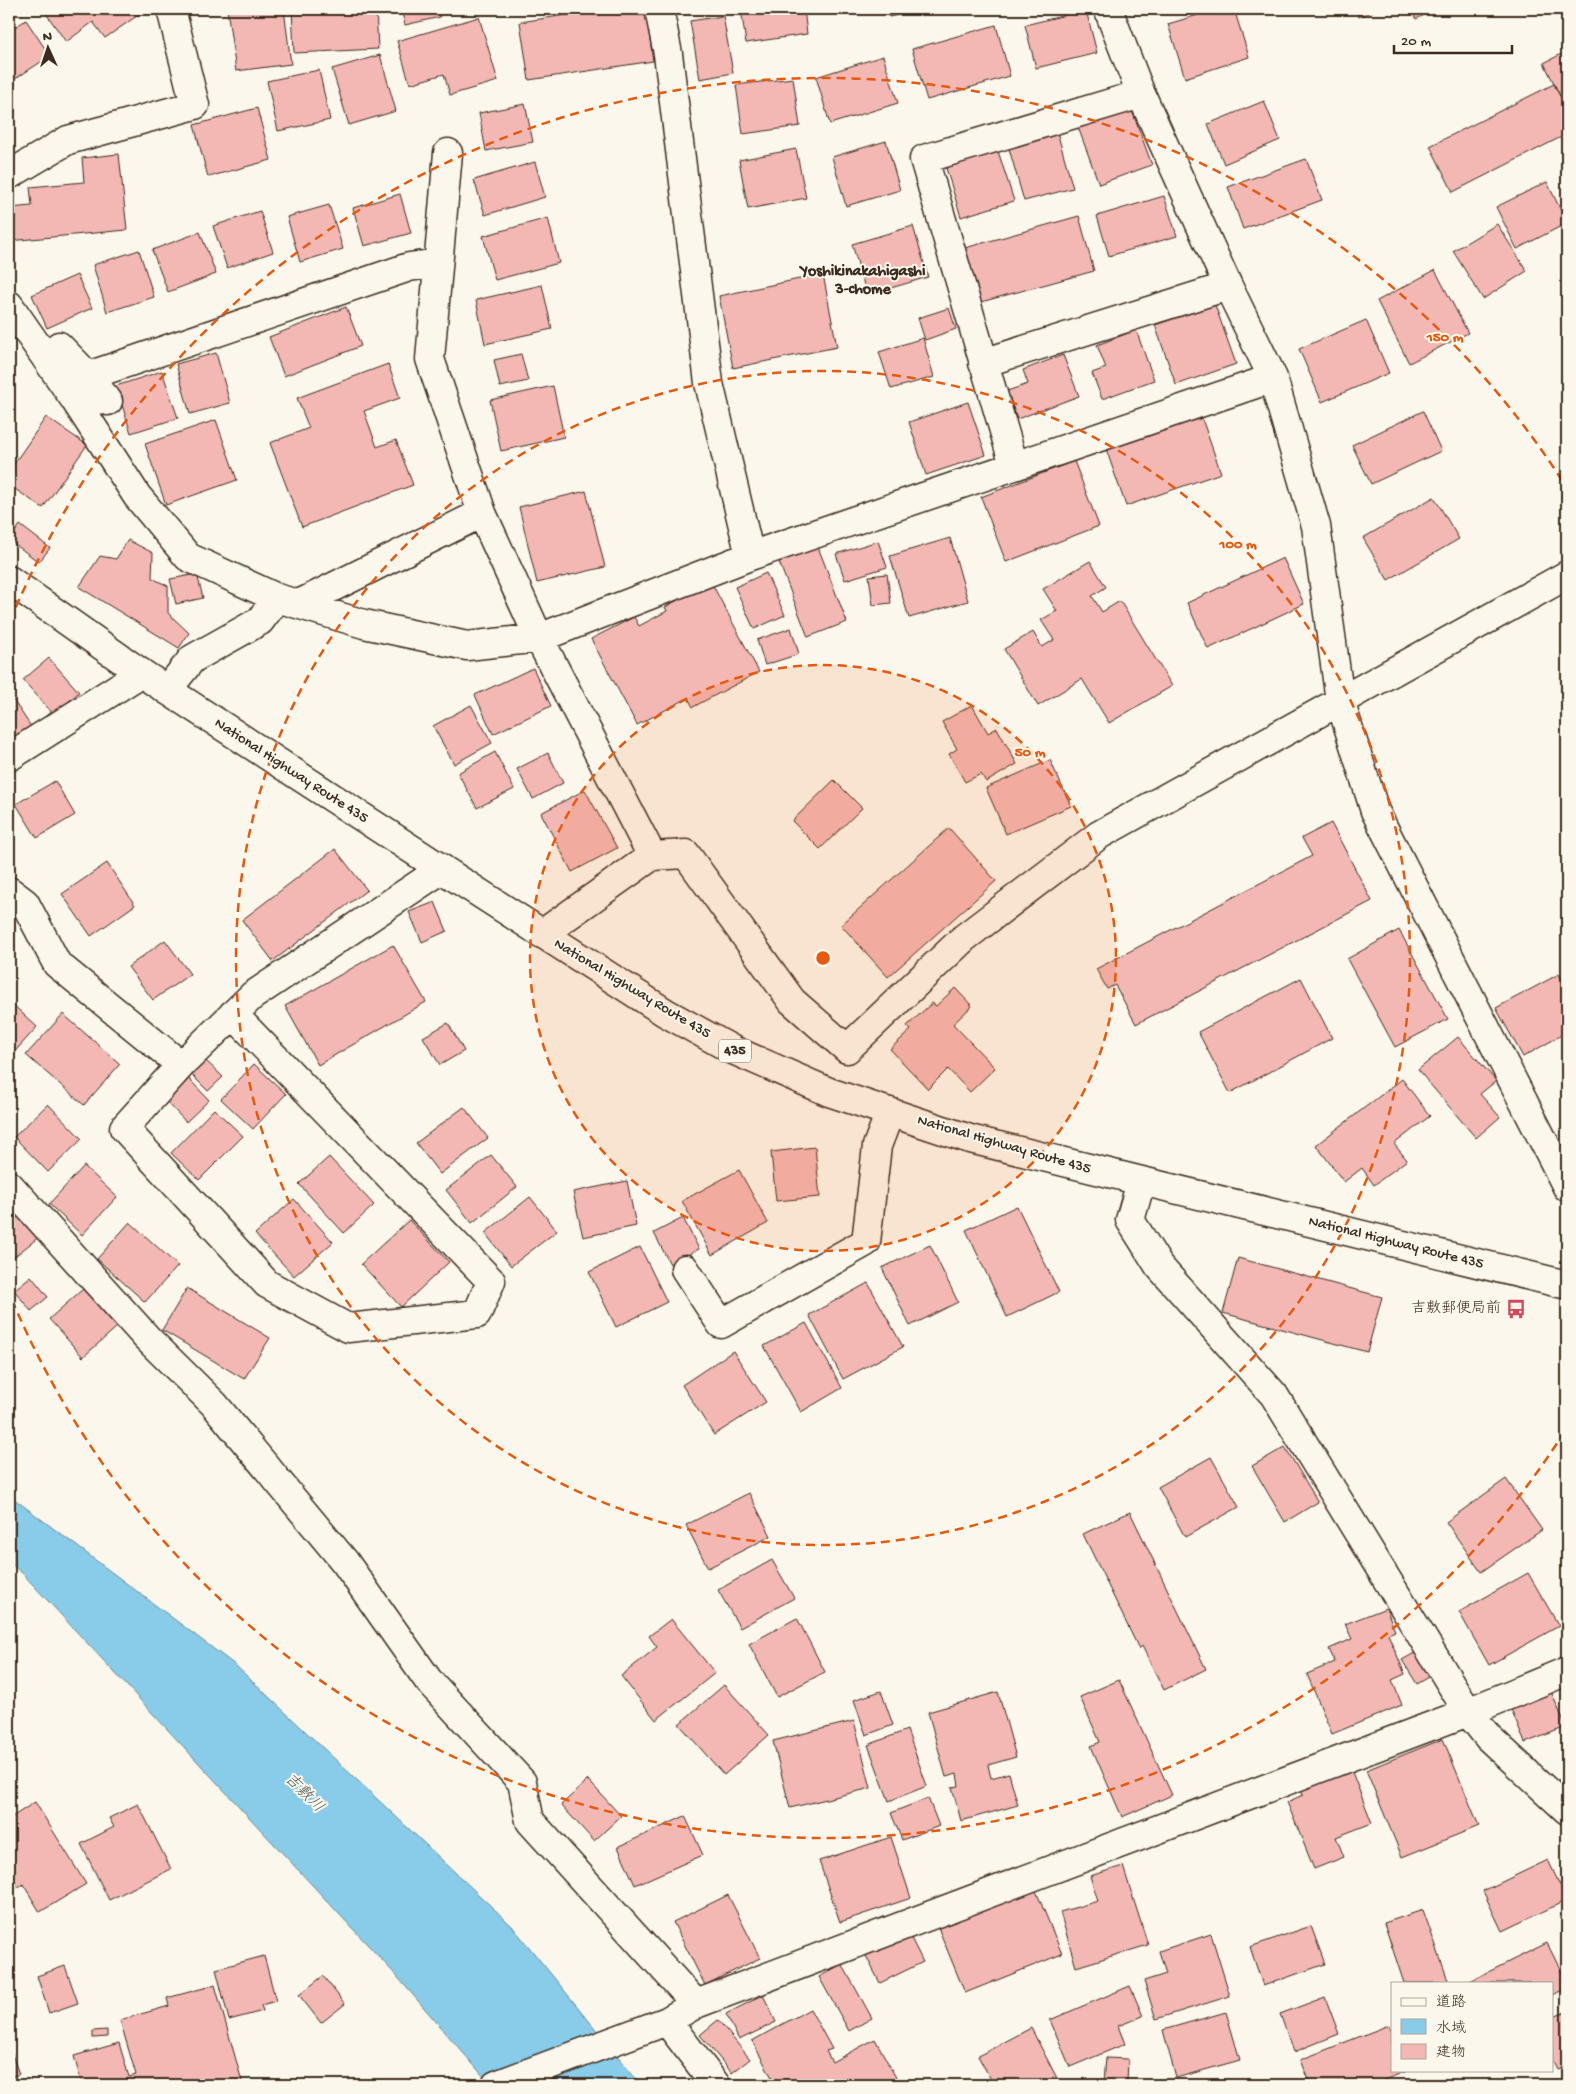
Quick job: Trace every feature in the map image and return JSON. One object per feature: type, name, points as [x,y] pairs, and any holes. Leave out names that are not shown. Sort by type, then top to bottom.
[{"type":"main road","points":[[9,175],[68,140],[195,105],[171,9]]},
{"type":"main road","points":[[659,9],[668,54],[709,383],[750,556]]},
{"type":"main road","points":[[1108,9],[1141,94],[1228,286],[1273,378],[1316,526],[1340,701],[1375,811],[1567,1187]]},
{"type":"main road","points":[[1014,465],[924,159],[1141,94]]},
{"type":"main road","points":[[448,153],[430,359],[482,513],[539,638],[652,856]]},
{"type":"main road","points":[[88,376],[408,267],[438,263]]},
{"type":"main road","points":[[984,363],[1228,286]]},
{"type":"main road","points":[[9,305],[75,400],[137,496],[188,557],[288,601],[364,624],[467,646],[539,638],[750,556],[1273,378]]},
{"type":"main road","points":[[60,346],[108,401]]},
{"type":"main road","points":[[167,690],[192,660],[260,621],[288,601],[482,513]]},
{"type":"main road","points":[[542,934],[652,856],[686,854],[792,1001],[847,1049],[964,938],[1099,835],[1567,575]]},
{"type":"main road","name":"National Highway Route 435","points":[[9,580],[167,690],[542,934],[666,1013],[733,1050],[829,1092],[970,1139],[1567,1284]]},
{"type":"main road","points":[[9,757],[141,672]]},
{"type":"main road","points":[[233,1014],[491,1281],[477,1314],[348,1328],[267,1284],[124,1128],[181,1065],[233,1014],[252,996],[442,869]]},
{"type":"main road","points":[[9,891],[25,903],[57,964],[181,1065]]},
{"type":"main road","points":[[685,1269],[721,1324],[866,1242],[877,1146],[890,1112]]},
{"type":"main road","points":[[1141,1182],[1130,1220],[1159,1266],[1274,1394],[1468,1712],[1488,1737],[1567,1810]]},
{"type":"main road","points":[[9,1185],[147,1338],[214,1404],[345,1562],[428,1680],[522,1782],[530,1821],[696,2004]]},
{"type":"main road","points":[[496,2085],[667,2021],[696,2004],[1468,1712],[1567,1671]]},
{"type":"main road","points":[[667,2021],[716,2085]]},
{"type":"water","name":"吉敷川","points":[[9,1495],[235,1665],[512,1926],[641,2085],[491,2085],[393,1972],[22,1573],[9,1562]]},
{"type":"building","points":[[43,9],[147,9],[105,38],[93,22],[66,42]]},
{"type":"building","points":[[190,9],[221,9],[221,10],[190,11]]},
{"type":"building","points":[[227,9],[284,9],[291,64],[236,71]]},
{"type":"building","points":[[292,9],[376,9],[378,49],[294,53]]},
{"type":"building","points":[[401,9],[438,9],[440,17],[405,25]]},
{"type":"building","points":[[607,9],[646,9],[653,61],[529,80],[520,22]]},
{"type":"building","points":[[741,9],[804,9],[807,34],[746,43]]},
{"type":"building","points":[[888,9],[926,9],[889,17]]},
{"type":"building","points":[[1218,9],[1234,9],[1249,57],[1185,78],[1168,24]]},
{"type":"building","points":[[1355,9],[1378,9],[1359,17]]},
{"type":"building","points":[[1411,9],[1437,9],[1416,19]]},
{"type":"building","points":[[1086,10],[1097,53],[1036,68],[1025,25]]},
{"type":"building","points":[[723,16],[733,73],[700,79],[690,21]]},
{"type":"building","points":[[479,17],[498,81],[450,95],[444,74],[410,84],[397,41]]},
{"type":"building","points":[[26,20],[50,56],[9,83],[9,31]]},
{"type":"building","points":[[996,25],[1010,76],[927,100],[912,49]]},
{"type":"building","points":[[1567,51],[1567,110],[1544,63]]},
{"type":"building","points":[[380,55],[396,111],[349,125],[332,69]]},
{"type":"building","points":[[883,56],[898,103],[830,124],[816,77]]},
{"type":"building","points":[[319,70],[330,120],[278,131],[267,81]]},
{"type":"building","points":[[793,78],[800,126],[743,134],[736,85]]},
{"type":"building","points":[[1554,84],[1567,110],[1567,134],[1453,192],[1430,146]]},
{"type":"building","points":[[1264,101],[1280,140],[1224,164],[1208,124]]},
{"type":"building","points":[[525,104],[533,142],[486,151],[479,113]]},
{"type":"building","points":[[257,108],[271,160],[208,177],[194,125]]},
{"type":"building","points":[[1131,108],[1152,165],[1099,184],[1078,127]]},
{"type":"building","points":[[1057,132],[1073,188],[1024,201],[1008,145]]},
{"type":"building","points":[[886,141],[900,190],[846,206],[832,157]]},
{"type":"building","points":[[796,149],[806,198],[748,209],[739,160]]},
{"type":"building","points":[[998,151],[1014,201],[961,217],[946,168]]},
{"type":"building","points":[[119,154],[127,230],[9,241],[9,208],[32,206],[30,187],[84,182],[82,158]]},
{"type":"building","points":[[1306,159],[1322,200],[1243,229],[1228,187]]},
{"type":"building","points":[[535,162],[545,197],[485,215],[474,180]]},
{"type":"building","points":[[1547,182],[1567,223],[1517,249],[1496,207]]},
{"type":"building","points":[[400,194],[411,233],[364,246],[353,208]]},
{"type":"building","points":[[1164,196],[1177,236],[1109,256],[1097,216]]},
{"type":"building","points":[[329,205],[343,249],[300,262],[287,217]]},
{"type":"building","points":[[260,211],[273,252],[227,268],[213,226]]},
{"type":"building","points":[[1079,216],[1094,271],[981,302],[965,248]]},
{"type":"building","points":[[548,218],[559,263],[495,280],[483,236]]},
{"type":"building","points":[[1497,224],[1527,271],[1483,299],[1453,251]]},
{"type":"building","points":[[913,226],[928,277],[867,295],[852,244]]},
{"type":"building","points":[[200,232],[216,274],[168,292],[152,250]]},
{"type":"building","points":[[139,250],[154,297],[107,312],[93,265]]},
{"type":"building","points":[[1435,270],[1468,333],[1409,363],[1377,301]]},
{"type":"building","points":[[823,274],[837,347],[733,368],[719,296]]},
{"type":"building","points":[[77,275],[92,308],[47,328],[32,295]]},
{"type":"building","points":[[542,285],[552,329],[485,344],[476,300]]},
{"type":"building","points":[[1215,305],[1236,364],[1176,385],[1155,325]]},
{"type":"building","points":[[346,307],[361,346],[284,376],[269,337]]},
{"type":"building","points":[[949,308],[956,329],[925,340],[918,318]]},
{"type":"building","points":[[1366,320],[1389,373],[1322,402],[1299,349]]},
{"type":"building","points":[[1136,330],[1154,380],[1102,399],[1092,373],[1106,368],[1097,345]]},
{"type":"building","points":[[923,338],[934,377],[891,389],[879,352]]},
{"type":"building","points":[[216,353],[230,403],[190,414],[176,364]]},
{"type":"building","points":[[521,354],[528,381],[500,387],[494,360]]},
{"type":"building","points":[[1063,355],[1079,396],[1017,419],[1007,391],[1028,384],[1023,370]]},
{"type":"building","points":[[388,364],[400,398],[364,411],[377,447],[396,440],[413,485],[302,527],[270,443],[309,428],[297,398]]},
{"type":"building","points":[[162,371],[178,418],[131,433],[116,386]]},
{"type":"building","points":[[553,386],[564,437],[501,451],[490,400]]},
{"type":"building","points":[[968,402],[986,455],[926,475],[909,422]]},
{"type":"building","points":[[1423,411],[1441,451],[1371,484],[1352,445]]},
{"type":"building","points":[[1201,416],[1221,473],[1126,506],[1106,449]]},
{"type":"building","points":[[46,417],[87,445],[43,508],[9,485],[9,471]]},
{"type":"building","points":[[216,420],[237,480],[166,505],[145,444]]},
{"type":"building","points":[[1074,461],[1099,526],[1006,562],[981,497]]},
{"type":"building","points":[[586,491],[605,567],[537,583],[519,507]]},
{"type":"building","points":[[1434,497],[1459,539],[1388,580],[1363,538]]},
{"type":"building","points":[[20,525],[50,548],[39,562],[9,540]]},
{"type":"building","points":[[950,538],[968,601],[909,618],[890,556]]},
{"type":"building","points":[[128,540],[153,553],[152,578],[168,586],[168,613],[189,633],[179,648],[79,587],[100,556],[116,559]]},
{"type":"building","points":[[878,541],[887,567],[845,580],[836,554]]},
{"type":"building","points":[[818,547],[847,622],[808,637],[779,562]]},
{"type":"building","points":[[1283,558],[1304,604],[1208,649],[1187,603]]},
{"type":"building","points":[[1090,561],[1106,587],[1092,596],[1102,612],[1120,601],[1172,686],[1109,723],[1082,679],[1038,706],[1004,649],[1033,632],[1042,647],[1054,640],[1041,620],[1057,611],[1043,589]]},
{"type":"building","points":[[766,573],[785,615],[754,629],[735,587]]},
{"type":"building","points":[[197,574],[203,598],[176,604],[170,579]]},
{"type":"building","points":[[887,574],[891,603],[873,605],[869,576]]},
{"type":"building","points":[[711,582],[759,672],[693,707],[688,698],[637,725],[591,639],[634,617],[639,626],[667,611],[665,607]]},
{"type":"building","points":[[791,628],[799,654],[765,665],[757,640]]},
{"type":"building","points":[[49,658],[79,692],[54,715],[23,680]]},
{"type":"building","points":[[533,668],[551,706],[493,734],[475,695]]},
{"type":"building","points":[[9,694],[32,728],[9,744]]},
{"type":"building","points":[[471,705],[492,743],[454,764],[433,726]]},
{"type":"building","points":[[972,705],[988,733],[997,728],[1017,764],[986,782],[981,774],[965,782],[949,754],[957,749],[942,722]]},
{"type":"building","points":[[495,752],[514,789],[477,808],[458,773]]},
{"type":"building","points":[[548,753],[563,783],[533,799],[517,769]]},
{"type":"building","points":[[1050,760],[1071,806],[1006,834],[986,788]]},
{"type":"building","points":[[834,780],[862,808],[820,849],[792,821]]},
{"type":"building","points":[[55,781],[75,815],[37,838],[16,804]]},
{"type":"building","points":[[585,790],[617,848],[572,872],[541,813]]},
{"type":"building","points":[[1331,823],[1372,901],[1136,1024],[1115,985],[1107,989],[1096,969],[1312,856],[1302,838]]},
{"type":"building","points":[[949,828],[996,881],[888,977],[841,925]]},
{"type":"building","points":[[335,849],[367,890],[273,961],[242,920]]},
{"type":"building","points":[[107,863],[135,905],[91,936],[62,894]]},
{"type":"building","points":[[435,902],[447,931],[422,942],[409,912]]},
{"type":"building","points":[[1399,930],[1448,1019],[1395,1047],[1347,959]]},
{"type":"building","points":[[165,940],[190,974],[153,1000],[128,967]]},
{"type":"building","points":[[393,945],[426,1002],[318,1065],[285,1006]]},
{"type":"building","points":[[1559,974],[1567,989],[1567,1032],[1523,1057],[1496,1008]]},
{"type":"building","points":[[1301,978],[1332,1038],[1230,1093],[1198,1032]]},
{"type":"building","points":[[955,988],[972,1006],[953,1024],[995,1068],[970,1092],[948,1069],[928,1089],[890,1049],[911,1030],[907,1026],[932,1003],[936,1006]]},
{"type":"building","points":[[9,1001],[37,1027],[9,1058]]},
{"type":"building","points":[[63,1014],[120,1064],[84,1105],[26,1055]]},
{"type":"building","points":[[448,1023],[464,1051],[440,1065],[423,1037]]},
{"type":"building","points":[[1458,1037],[1496,1081],[1480,1094],[1500,1117],[1476,1138],[1418,1070]]},
{"type":"building","points":[[205,1060],[223,1077],[208,1091],[191,1074]]},
{"type":"building","points":[[254,1064],[286,1094],[253,1129],[221,1099]]},
{"type":"building","points":[[189,1079],[209,1100],[186,1122],[166,1101]]},
{"type":"building","points":[[1402,1079],[1430,1116],[1394,1144],[1407,1160],[1374,1185],[1362,1168],[1344,1182],[1316,1145]]},
{"type":"building","points":[[48,1104],[82,1139],[48,1172],[14,1137]]},
{"type":"building","points":[[464,1107],[488,1138],[440,1174],[416,1143]]},
{"type":"building","points":[[214,1109],[243,1136],[199,1180],[171,1153]]},
{"type":"building","points":[[815,1147],[820,1197],[776,1201],[771,1152]]},
{"type":"building","points":[[491,1155],[517,1187],[472,1223],[446,1190]]},
{"type":"building","points":[[329,1157],[374,1205],[344,1233],[299,1184]]},
{"type":"building","points":[[84,1166],[117,1197],[82,1235],[49,1204]]},
{"type":"building","points":[[739,1170],[768,1223],[712,1255],[682,1201]]},
{"type":"building","points":[[627,1181],[636,1226],[583,1237],[573,1192]]},
{"type":"building","points":[[530,1197],[557,1231],[511,1266],[485,1233]]},
{"type":"building","points":[[294,1199],[333,1242],[294,1276],[255,1234]]},
{"type":"building","points":[[1017,1206],[1059,1292],[1007,1317],[966,1230]]},
{"type":"building","points":[[22,1214],[40,1236],[10,1260],[9,1224]]},
{"type":"building","points":[[683,1218],[699,1249],[670,1264],[654,1233]]},
{"type":"building","points":[[409,1220],[449,1262],[401,1307],[361,1264]]},
{"type":"building","points":[[130,1222],[178,1266],[145,1302],[97,1259]]},
{"type":"building","points":[[930,1245],[958,1302],[910,1326],[882,1268]]},
{"type":"building","points":[[640,1247],[667,1302],[616,1327],[589,1272]]},
{"type":"building","points":[[1238,1258],[1382,1297],[1367,1352],[1223,1313]]},
{"type":"building","points":[[31,1276],[48,1297],[31,1311],[14,1290]]},
{"type":"building","points":[[868,1283],[903,1347],[843,1379],[809,1315]]},
{"type":"building","points":[[187,1288],[270,1338],[244,1379],[162,1330]]},
{"type":"building","points":[[83,1289],[117,1327],[83,1357],[49,1319]]},
{"type":"building","points":[[806,1323],[842,1388],[801,1412],[764,1346]]},
{"type":"building","points":[[733,1351],[766,1402],[714,1435],[682,1385]]},
{"type":"building","points":[[1285,1447],[1318,1502],[1285,1522],[1252,1466]]},
{"type":"building","points":[[1211,1457],[1239,1507],[1185,1537],[1158,1487]]},
{"type":"building","points":[[1506,1479],[1542,1530],[1481,1572],[1446,1522]]},
{"type":"building","points":[[749,1493],[771,1536],[708,1568],[686,1525]]},
{"type":"building","points":[[1130,1512],[1206,1669],[1164,1690],[1142,1646],[1139,1649],[1083,1534]]},
{"type":"building","points":[[772,1560],[794,1598],[740,1628],[718,1590]]},
{"type":"building","points":[[1528,1573],[1559,1626],[1489,1665],[1459,1612]]},
{"type":"building","points":[[1567,1580],[1567,1596],[1561,1583]]},
{"type":"building","points":[[1386,1608],[1395,1631],[1388,1634],[1405,1674],[1392,1680],[1402,1705],[1332,1734],[1307,1674],[1335,1662],[1329,1649],[1352,1639],[1345,1624]]},
{"type":"building","points":[[797,1618],[825,1672],[777,1697],[749,1644]]},
{"type":"building","points":[[671,1619],[715,1673],[656,1720],[621,1676],[657,1647],[649,1636]]},
{"type":"building","points":[[1418,1651],[1431,1676],[1417,1684],[1402,1660]]},
{"type":"building","points":[[1119,1680],[1172,1795],[1122,1817],[1091,1746],[1100,1742],[1080,1697]]},
{"type":"building","points":[[724,1685],[769,1735],[724,1775],[679,1724]]},
{"type":"building","points":[[1550,1689],[1566,1727],[1525,1743],[1509,1705]]},
{"type":"building","points":[[881,1691],[893,1725],[866,1735],[854,1700]]},
{"type":"building","points":[[998,1692],[1016,1757],[988,1765],[991,1778],[1009,1773],[1018,1805],[961,1821],[952,1787],[959,1786],[957,1774],[946,1777],[928,1712]]},
{"type":"building","points":[[854,1721],[871,1788],[790,1808],[773,1741]]},
{"type":"building","points":[[907,1730],[927,1786],[889,1801],[868,1745]]},
{"type":"building","points":[[1443,1739],[1479,1826],[1402,1857],[1366,1770]]},
{"type":"building","points":[[1350,1767],[1372,1823],[1336,1837],[1344,1857],[1314,1869],[1287,1802],[1303,1795],[1300,1787]]},
{"type":"building","points":[[588,1780],[621,1816],[594,1841],[561,1805]]},
{"type":"building","points":[[928,1798],[939,1826],[902,1840],[891,1813]]},
{"type":"building","points":[[35,1802],[86,1884],[40,1912],[23,1884],[9,1893],[9,1819]]},
{"type":"building","points":[[138,1804],[171,1869],[109,1900],[81,1844],[114,1827],[109,1818]]},
{"type":"building","points":[[685,1816],[703,1855],[635,1885],[618,1847]]},
{"type":"building","points":[[891,1837],[911,1898],[840,1922],[819,1861]]},
{"type":"building","points":[[1548,1860],[1567,1900],[1502,1931],[1483,1891]]},
{"type":"building","points":[[1123,1866],[1148,1945],[1076,1967],[1060,1912],[1098,1901],[1090,1876]]},
{"type":"building","points":[[1034,1886],[1062,1954],[965,1993],[937,1925]]},
{"type":"building","points":[[728,1895],[760,1958],[705,1985],[673,1922]]},
{"type":"building","points":[[1423,1910],[1449,1982],[1404,1982],[1384,1923]]},
{"type":"building","points":[[1311,1926],[1325,1964],[1263,1986],[1250,1947]]},
{"type":"building","points":[[908,1932],[923,1962],[880,1983],[865,1954]]},
{"type":"building","points":[[1211,1934],[1230,1996],[1156,2019],[1144,1981],[1166,1974],[1159,1951]]},
{"type":"building","points":[[1547,1943],[1567,1983],[1567,1988],[1554,1994],[1554,1982],[1468,1982]]},
{"type":"building","points":[[264,1956],[276,2001],[261,2005],[263,2011],[229,2020],[216,1969]]},
{"type":"building","points":[[842,1964],[872,2018],[849,2031],[819,1977]]},
{"type":"building","points":[[65,1966],[78,2003],[49,2013],[37,1976]]},
{"type":"building","points":[[323,1976],[345,2004],[321,2023],[299,1995]]},
{"type":"building","points":[[215,1985],[243,2085],[82,2085],[74,2056],[119,2043],[129,2077],[136,2075],[120,2020],[169,2006],[167,1998]]},
{"type":"building","points":[[1130,1986],[1143,2016],[1118,2026],[1125,2044],[1070,2067],[1050,2020]]},
{"type":"building","points":[[763,1995],[776,2022],[739,2040],[726,2014]]},
{"type":"building","points":[[1325,1997],[1339,2034],[1294,2052],[1280,2014]]},
{"type":"building","points":[[810,2009],[832,2049],[826,2051],[832,2062],[875,2039],[900,2085],[776,2085],[752,2041]]},
{"type":"building","points":[[1567,2011],[1567,2065],[1557,2069],[1554,2063],[1554,2017]]},
{"type":"building","points":[[1226,2012],[1240,2060],[1176,2078],[1163,2030]]},
{"type":"building","points":[[718,2020],[750,2059],[732,2073],[700,2035]]},
{"type":"building","points":[[1389,2025],[1391,2030],[1391,2072],[1404,2072],[1371,2085],[1310,2085],[1300,2060]]},
{"type":"building","points":[[1031,2028],[1059,2082],[1053,2085],[994,2085],[978,2056]]},
{"type":"building","points":[[107,2030],[107,2037],[93,2038],[93,2031]]},
{"type":"building","points":[[9,2046],[19,2074],[9,2078]]},
{"type":"building","points":[[1106,2058],[1128,2059],[1127,2084],[1104,2082]]},
{"type":"place","name":"吉敷郵便局前","points":[[1516,1309]]},
{"type":"district","name":"Yoshikinakahigashi 3-chome","points":[[863,281]]}]
